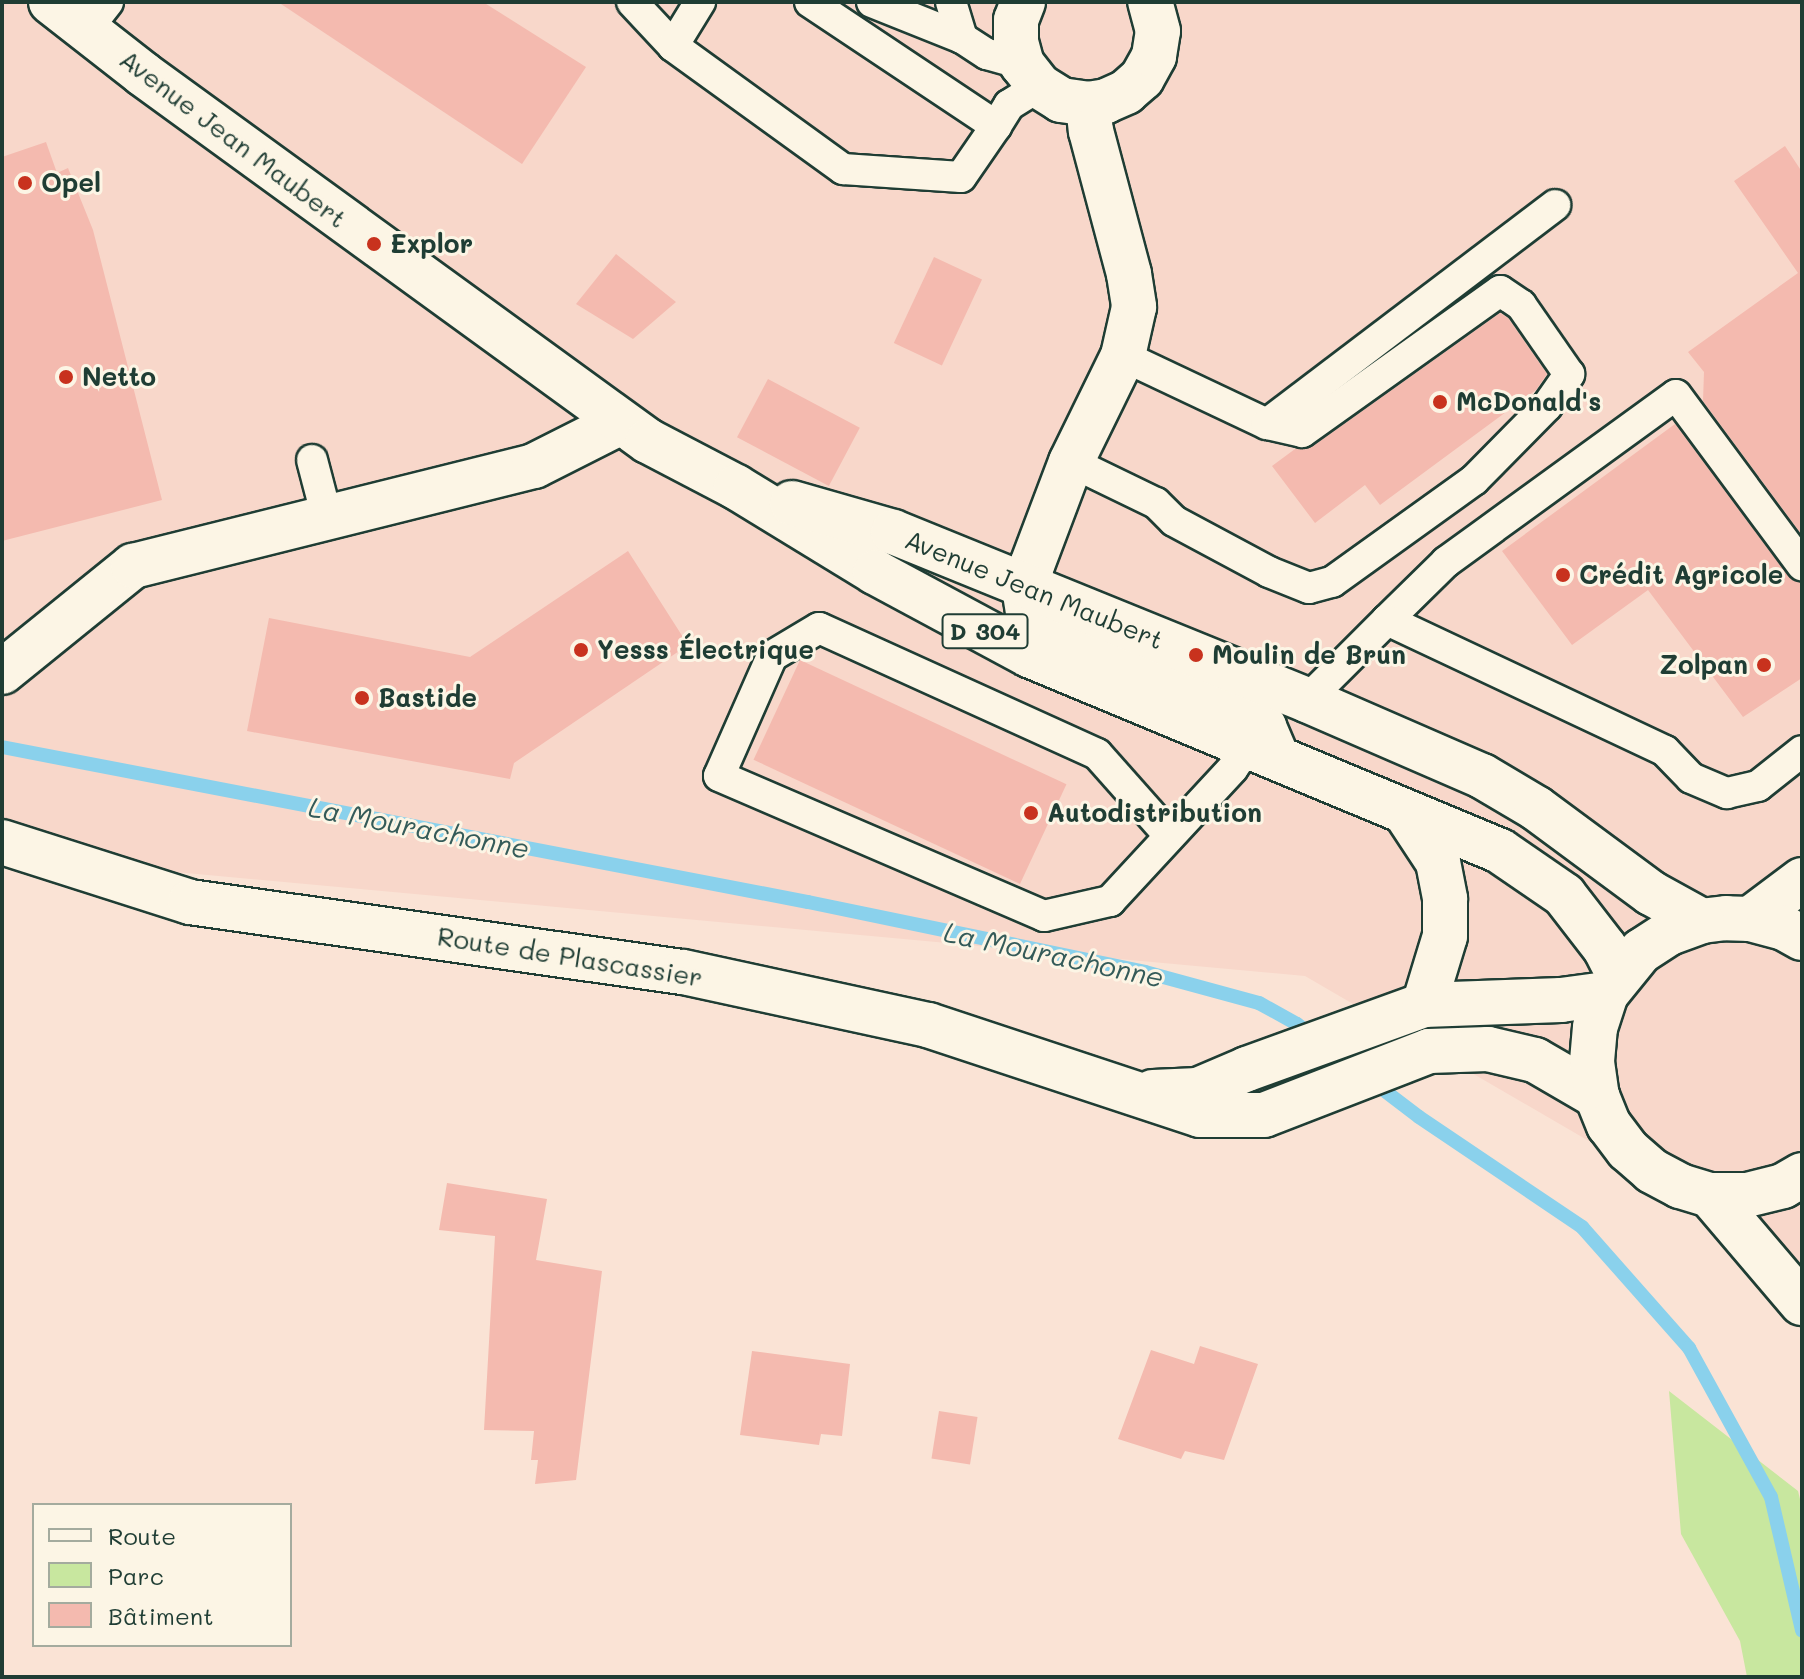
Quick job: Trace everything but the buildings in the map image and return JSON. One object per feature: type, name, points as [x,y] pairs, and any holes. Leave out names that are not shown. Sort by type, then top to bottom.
[{"type":"street","name":"Avenue Jean Maubert","points":[[51,2],[98,16],[619,423],[736,487],[875,572],[1029,655],[1263,750],[1407,815],[1500,851],[1564,895],[1605,948],[1612,985]]},
{"type":"street","points":[[1023,2],[1016,20],[1016,42],[1031,75],[1061,100],[1088,104],[1106,101],[1126,92],[1142,78],[1154,56],[1158,31],[1150,2]]},
{"type":"street","points":[[1088,104],[1091,131],[1132,296],[1131,333],[1123,356],[1071,462],[1024,587],[1028,611],[1042,629],[1264,727],[1263,750]]},
{"type":"street","points":[[2,672],[133,566],[534,466],[619,423]]},
{"type":"street","name":"Avenue Jean Maubert","points":[[736,487],[893,532],[1307,700],[1482,776],[1536,808],[1651,893],[1702,921]]},
{"type":"street","points":[[1407,815],[1438,862],[1445,899],[1445,936],[1424,1005]]},
{"type":"street","name":"Route de Plascassier","points":[[2,842],[190,902],[683,972],[928,1025],[1200,1115],[1264,1115],[1293,1107],[1429,1051],[1488,1049],[1535,1060],[1597,1096]]},
{"type":"street","points":[[1750,919],[1802,880]]},
{"type":"street","points":[[1802,938],[1784,928],[1750,919],[1702,921],[1669,933],[1641,951],[1612,985],[1595,1027],[1593,1050],[1597,1096],[1609,1125],[1628,1150],[1652,1171],[1680,1186],[1710,1195],[1747,1195],[1783,1186],[1802,1175]]},
{"type":"street","name":"Route de Plascassier","points":[[1134,1093],[1198,1090],[1247,1069],[1424,1005],[1561,1000],[1612,985]]},
{"type":"street","points":[[1710,1195],[1802,1303]]},
{"type":"lane","points":[[632,2],[673,46],[843,169],[961,177],[1031,75],[962,38],[872,2]]},
{"type":"lane","points":[[673,46],[700,2]]},
{"type":"lane","points":[[810,2],[996,126]]},
{"type":"lane","points":[[951,2],[962,38]]},
{"type":"lane","points":[[1267,424],[1555,205]]},
{"type":"lane","points":[[1071,462],[1156,503],[1174,521],[1269,572],[1309,588],[1332,582],[1474,480],[1547,406],[1569,374],[1521,305],[1500,291],[1302,432],[1267,424],[1123,356]]},
{"type":"lane","points":[[1307,700],[1446,562],[1676,395],[1802,565]]},
{"type":"lane","points":[[312,460],[327,517]]},
{"type":"lane","points":[[1387,620],[1665,751],[1691,778],[1727,793],[1758,786],[1802,751]]},
{"type":"lane","points":[[1169,835],[1097,754],[819,628],[772,656],[719,776],[1044,916],[1110,901],[1233,768],[1263,750]]},
{"type":"shaded area","points":[[2,2],[1802,2],[1802,1265],[1305,976],[2,856]]},
{"type":"green space","points":[[1669,1391],[1798,1491],[1802,1507],[1802,1677],[1747,1677],[1740,1641],[1681,1534]]},
{"type":"waterway","name":"La Mourachonne","points":[[2,747],[808,902],[1145,972],[1259,1003],[1297,1024],[1419,1117],[1582,1227],[1689,1348],[1771,1497],[1802,1630]]},
{"type":"place","name":"Opel","points":[[25,183]]},
{"type":"place","name":"Explor","points":[[374,244]]},
{"type":"place","name":"Netto","points":[[66,377]]},
{"type":"place","name":"McDonald's","points":[[1440,402]]},
{"type":"place","name":"Crédit Agricole","points":[[1563,575]]},
{"type":"place","name":"Yesss Électrique","points":[[581,650]]},
{"type":"place","name":"Moulin de Brun","points":[[1196,655]]},
{"type":"place","name":"Zolpan","points":[[1764,665]]},
{"type":"place","name":"Bastide","points":[[362,698]]},
{"type":"place","name":"Autodistribution","points":[[1031,813]]}]
